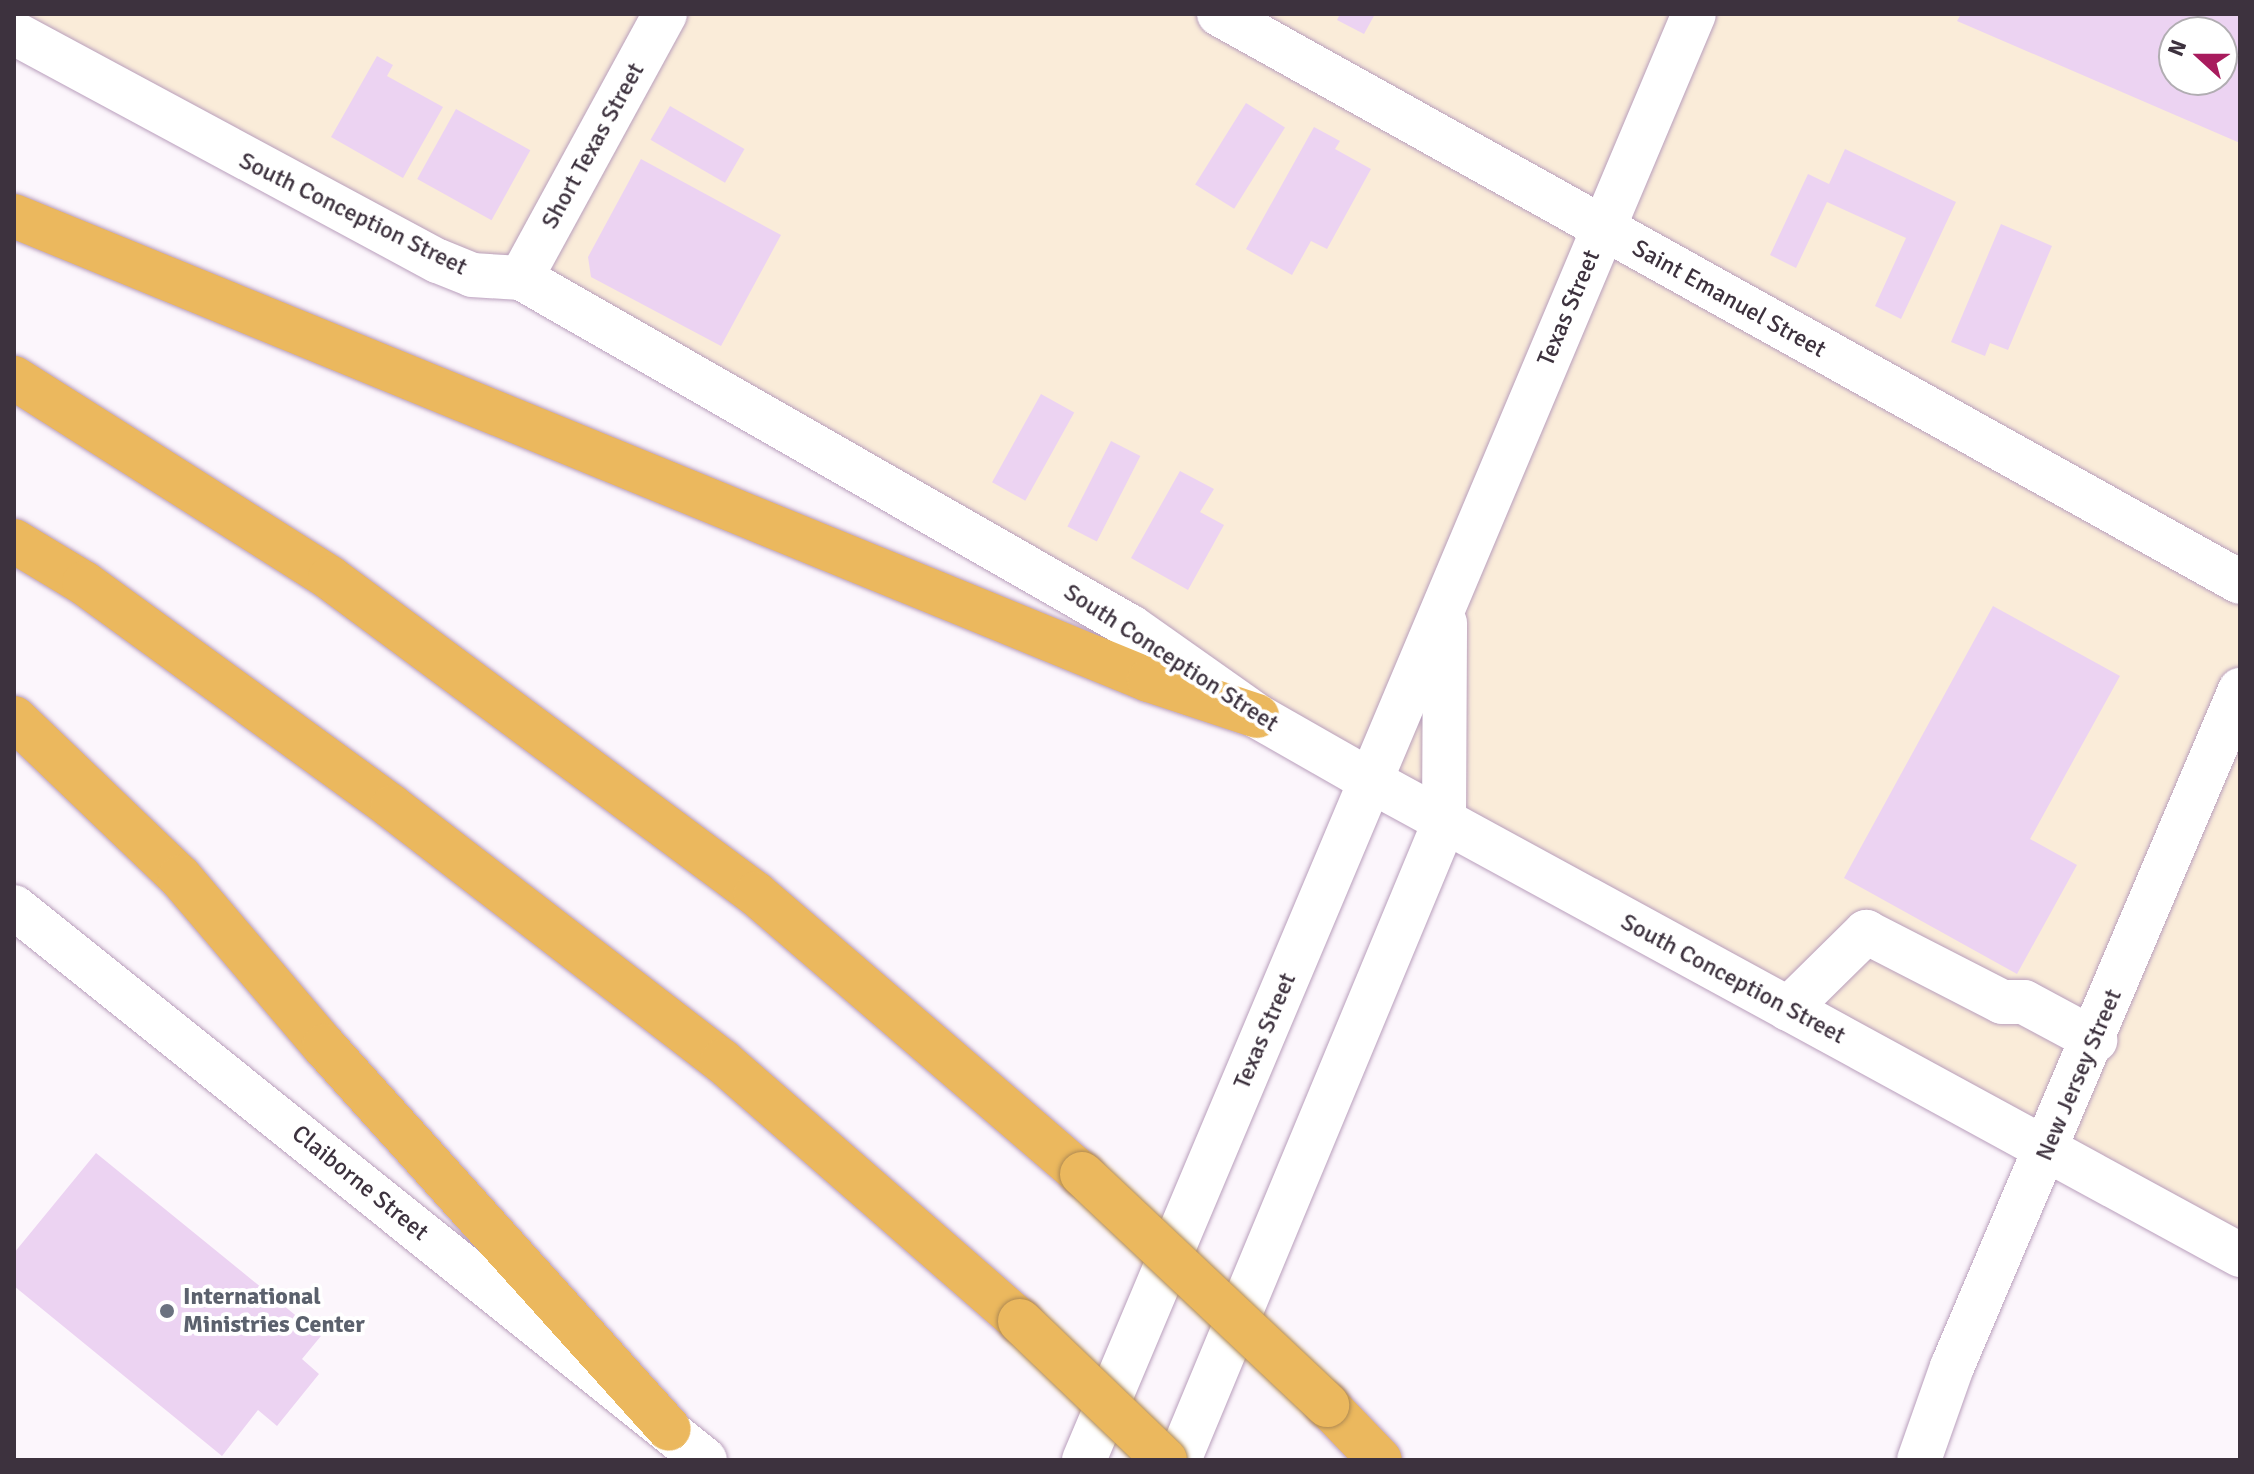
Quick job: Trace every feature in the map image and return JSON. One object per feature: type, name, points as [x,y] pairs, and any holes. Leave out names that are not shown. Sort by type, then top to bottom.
[{"type":"highway","points":[[14,216],[1149,680],[1257,716]]},
{"type":"highway","points":[[14,378],[330,578],[718,865],[949,1055],[1082,1174],[1327,1405],[1380,1460]]},
{"type":"highway","points":[[14,541],[84,583],[392,807],[722,1061],[1020,1321],[1165,1460]]},
{"type":"highway","points":[[14,718],[180,877],[324,1046],[669,1429]]},
{"type":"street","name":"Short Texas Street","points":[[521,278],[665,14]]},
{"type":"street","name":"Saint Emanuel Street","points":[[1219,14],[2240,582]]},
{"type":"street","name":"Texas Street","points":[[1084,1460],[1694,14]]},
{"type":"street","name":"South Conception Street","points":[[14,33],[438,261],[472,275],[521,278],[1131,627],[1257,716],[1444,823],[2240,1255]]},
{"type":"street","name":"Texas Street","points":[[1179,1460],[1444,823],[1445,602]]},
{"type":"street","name":"New Jersey Street","points":[[1919,1460],[1952,1367],[2049,1150],[2240,690]]},
{"type":"street","name":"Claiborne Street","points":[[14,907],[705,1460]]},
{"type":"street","points":[[1788,1009],[1866,932],[2002,1002],[2024,1002],[2095,1040]]},
{"type":"shaded area","points":[[14,14],[2240,14],[2240,1255],[521,278],[438,261]]},
{"type":"building","points":[[1340,14],[1375,14],[1364,34],[1337,20]]},
{"type":"building","points":[[1961,14],[2240,14],[2240,143],[1957,21]]},
{"type":"building","points":[[377,56],[393,65],[387,76],[443,107],[403,178],[331,137]]},
{"type":"building","points":[[1246,103],[1285,127],[1234,209],[1195,184]]},
{"type":"building","points":[[670,106],[744,149],[725,183],[650,140]]},
{"type":"building","points":[[456,109],[530,150],[492,220],[417,179]]},
{"type":"building","points":[[1314,127],[1340,141],[1335,149],[1371,169],[1327,249],[1311,241],[1292,275],[1246,249]]},
{"type":"building","points":[[1845,149],[1956,202],[1901,319],[1875,306],[1906,238],[1827,202],[1796,268],[1770,255],[1808,174],[1829,184]]},
{"type":"building","points":[[641,159],[781,235],[721,346],[591,277],[588,257]]},
{"type":"building","points":[[2001,224],[2052,246],[2008,350],[1990,343],[1985,356],[1951,342]]},
{"type":"building","points":[[1041,394],[1074,412],[1025,501],[992,482]]},
{"type":"building","points":[[1111,441],[1140,456],[1097,542],[1067,527]]},
{"type":"building","points":[[1180,471],[1214,489],[1200,512],[1224,525],[1188,590],[1131,558]]},
{"type":"building","points":[[1993,606],[2120,676],[2030,839],[2077,865],[2017,974],[1844,878]]},
{"type":"building","name":"International Ministries Center","points":[[96,1153],[321,1336],[302,1359],[319,1374],[277,1426],[258,1410],[222,1456],[14,1286],[14,1253]]},
{"type":"place","name":"International Ministries Center","points":[[167,1311]]}]
